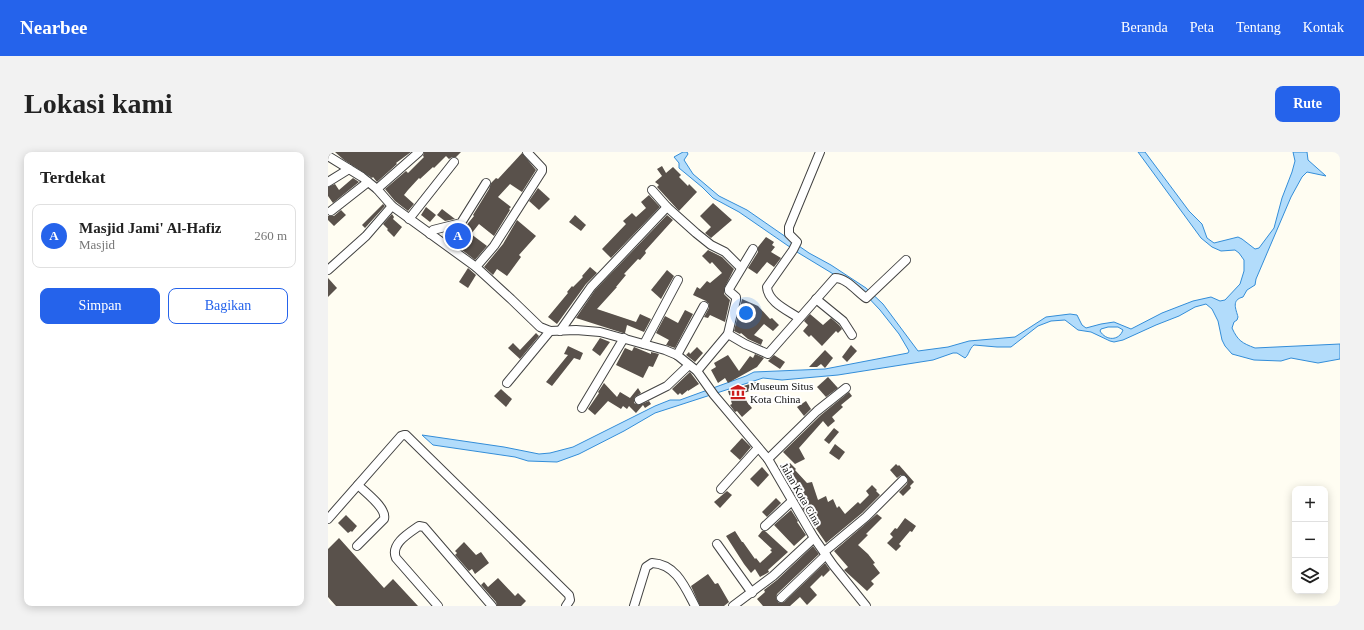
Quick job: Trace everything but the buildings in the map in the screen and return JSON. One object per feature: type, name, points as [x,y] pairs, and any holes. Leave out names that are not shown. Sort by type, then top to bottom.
[{"type":"street","points":[[377,190],[419,152]]},
{"type":"street","points":[[476,267],[494,246],[542,171],[542,168],[527,152]]},
{"type":"street","points":[[799,318],[772,299],[766,288],[797,242],[789,234],[789,227],[820,152]]},
{"type":"street","points":[[328,156],[368,182],[392,206],[476,267],[540,327],[550,332],[600,332],[677,355],[704,306]]},
{"type":"street","points":[[409,219],[454,162]]},
{"type":"street","points":[[328,182],[349,169]]},
{"type":"street","points":[[331,211],[368,182]]},
{"type":"street","points":[[430,234],[433,230],[461,223],[486,183]]},
{"type":"street","points":[[652,190],[667,207],[706,242],[728,254],[741,268]]},
{"type":"street","points":[[328,270],[366,236],[392,206]]},
{"type":"street","points":[[560,331],[591,287],[667,207]]},
{"type":"street","points":[[696,371],[728,334],[736,300],[736,297],[729,291],[729,289],[753,249]]},
{"type":"street","points":[[728,334],[745,344],[768,354],[816,299],[837,278],[844,281],[866,298],[906,260]]},
{"type":"street","points":[[644,344],[678,280]]},
{"type":"street","points":[[816,299],[843,321],[852,335]]},
{"type":"street","points":[[507,383],[550,332]]},
{"type":"street","points":[[582,408],[624,338]]},
{"type":"street","name":"Jalan Kota Cina","points":[[677,355],[696,371],[714,395],[768,459],[814,538],[866,606]]},
{"type":"street","points":[[639,400],[667,386],[688,365]]},
{"type":"street","points":[[768,459],[817,411],[846,388]]},
{"type":"street","points":[[328,519],[401,436],[406,435],[570,595],[570,600],[566,606]]},
{"type":"street","points":[[721,489],[758,448]]},
{"type":"street","points":[[781,598],[825,553],[866,517],[903,480]]},
{"type":"street","points":[[357,546],[384,519],[385,516],[383,510],[358,485]]},
{"type":"street","points":[[765,526],[792,501]]},
{"type":"street","points":[[438,606],[395,555],[397,545],[406,535],[419,526],[424,527],[492,606]]},
{"type":"street","points":[[734,606],[773,576],[814,538]]},
{"type":"street","points":[[717,544],[752,593]]},
{"type":"street","points":[[634,606],[646,567],[652,563],[660,564],[676,573],[695,606]]},
{"type":"water","points":[[683,152],[687,152],[688,154],[684,160],[693,174],[719,196],[747,210],[809,253],[831,265],[866,288],[883,304],[918,351],[948,347],[969,341],[1015,337],[1046,317],[1070,314],[1077,315],[1082,325],[1086,328],[1114,322],[1131,329],[1162,313],[1193,301],[1211,297],[1220,301],[1225,300],[1240,284],[1244,271],[1244,260],[1235,250],[1221,251],[1212,247],[1201,238],[1138,152],[1145,152],[1189,211],[1202,224],[1207,238],[1214,243],[1238,237],[1255,249],[1259,248],[1274,228],[1282,198],[1295,161],[1293,152],[1307,152],[1308,160],[1326,176],[1307,172],[1302,177],[1291,197],[1256,279],[1255,285],[1247,290],[1243,297],[1237,300],[1235,305],[1238,317],[1232,328],[1236,336],[1241,341],[1255,348],[1340,344],[1340,359],[1318,363],[1291,358],[1281,361],[1254,360],[1232,354],[1222,340],[1218,321],[1212,309],[1206,304],[1195,307],[1179,316],[1123,340],[1114,342],[1091,332],[1078,330],[1065,320],[1051,321],[1038,326],[1011,347],[974,345],[965,358],[957,353],[953,353],[933,360],[838,375],[782,380],[763,378],[655,413],[579,454],[557,462],[528,461],[515,457],[433,445],[422,435],[504,447],[539,454],[550,453],[573,447],[670,400],[680,400],[754,372],[825,369],[908,353],[909,351],[899,334],[863,292],[797,252],[739,212],[713,198],[679,168],[679,163],[674,157]],"holes":[[[1108,327],[1118,327],[1123,330],[1116,338],[1106,337],[1100,331],[1101,329]]]},
{"type":"place","name":"Masjid Jami' Al-Hafiz","points":[[458,236]]},
{"type":"place","name":"Museum Situs Kota China","points":[[738,392]]}]
